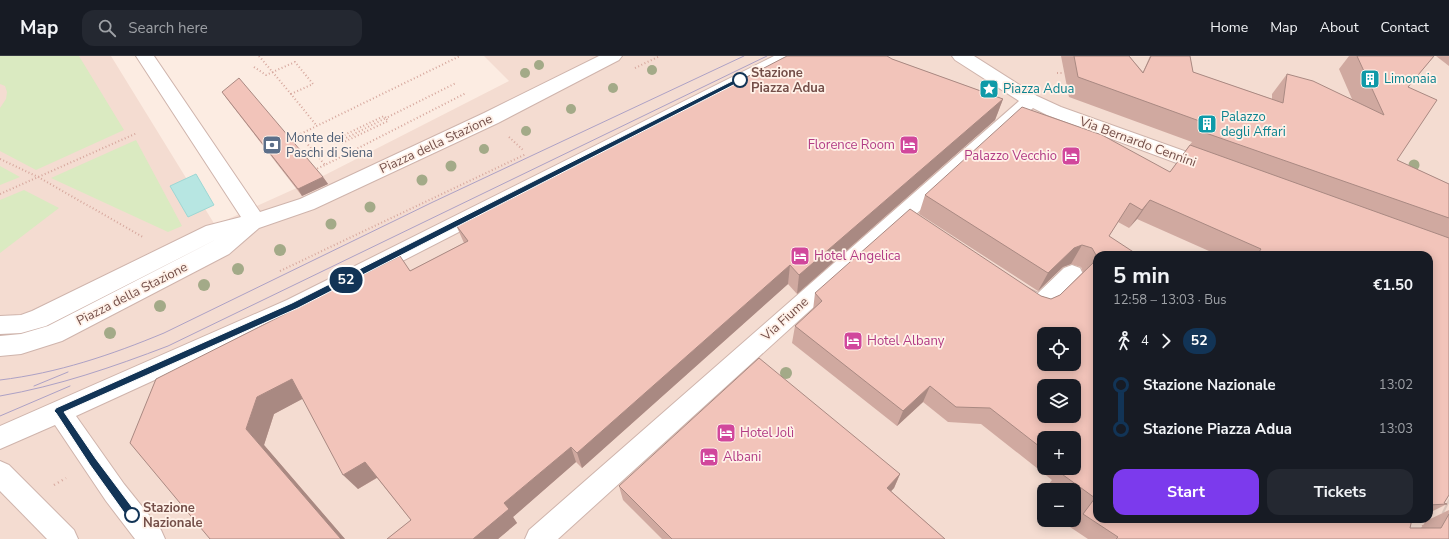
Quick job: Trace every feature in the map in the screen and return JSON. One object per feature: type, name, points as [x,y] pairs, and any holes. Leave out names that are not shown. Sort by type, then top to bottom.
[{"type":"street","points":[[145,56],[255,222]]},
{"type":"street","name":"Piazza della Stazione","points":[[0,325],[21,324],[38,319],[208,234],[255,222],[307,204],[480,124],[613,56]]},
{"type":"street","points":[[0,438],[295,306],[788,56]]},
{"type":"street","points":[[961,56],[1031,100]]},
{"type":"street","name":"Via Bernardo Cennini","points":[[1031,100],[1054,111],[1226,174]]},
{"type":"street","name":"Via Fiume","points":[[538,539],[1031,100]]},
{"type":"street","points":[[902,214],[920,226]]},
{"type":"street","name":"Piazza della Stazione","points":[[0,346],[32,342],[54,334],[222,248],[255,222]]},
{"type":"street","points":[[1006,284],[1040,306],[1072,274]]},
{"type":"street","points":[[59,411],[93,462],[140,526],[152,539]]},
{"type":"street","points":[[0,473],[65,539]]},
{"type":"path","points":[[259,56],[317,126]]},
{"type":"path","points":[[284,142],[460,56]]},
{"type":"path","points":[[254,67],[266,75],[295,62],[313,84],[291,94]]},
{"type":"path","points":[[1057,73],[1064,73]]},
{"type":"path","points":[[340,140],[456,83]]},
{"type":"path","points":[[310,172],[466,93]]},
{"type":"path","points":[[505,132],[523,150]]},
{"type":"path","points":[[0,194],[137,133]]},
{"type":"path","points":[[299,134],[324,164]]},
{"type":"path","points":[[280,271],[526,154]]},
{"type":"path","points":[[0,159],[38,177],[144,238]]},
{"type":"path","points":[[49,488],[66,478]]},
{"type":"path","points":[[1433,512],[1438,505]]},
{"type":"path","points":[[1418,533],[1425,523]]},
{"type":"shaded area","points":[[0,56],[111,56],[215,225],[321,177],[509,81],[484,56],[1449,56],[1449,539],[0,539]]},
{"type":"green space","points":[[0,56],[79,56],[124,130],[36,170],[0,151],[0,108],[6,99],[7,92],[5,86],[0,84]]},
{"type":"green space","points":[[136,140],[182,226],[168,232],[51,178]]},
{"type":"green space","points":[[0,166],[20,177],[0,185]]},
{"type":"green space","points":[[24,190],[59,208],[0,253],[0,200]]},
{"type":"water","points":[[196,174],[214,205],[188,217],[170,186]]},
{"type":"building","points":[[787,56],[887,56],[1003,99],[799,275],[790,265],[577,453],[571,447],[504,503],[509,509],[473,539],[387,539],[411,520],[365,462],[343,475],[292,379],[257,397],[246,429],[341,539],[210,539],[130,443],[156,379],[400,256],[410,271],[468,241],[456,225],[645,130]]},
{"type":"building","points":[[1074,56],[1129,56],[1143,73],[1151,56],[1190,56],[1193,72],[1283,103],[1287,74],[1313,81],[1384,115],[1357,56],[1434,56],[1408,87],[1437,100],[1397,160],[1449,184],[1449,218],[1200,131],[1205,123],[1078,77]]},
{"type":"building","points":[[239,78],[323,177],[298,189],[222,92]]},
{"type":"building","points":[[1022,107],[1102,135],[1170,172],[1190,145],[1449,238],[1449,495],[1444,503],[1447,504],[1433,505],[1433,251],[1260,251],[1261,249],[1150,200],[1142,210],[1130,203],[1109,236],[1132,251],[1094,251],[1092,248],[1082,245],[1074,248],[1048,273],[925,195]]},
{"type":"building","points":[[910,209],[1041,296],[1051,299],[1060,295],[1093,263],[1093,497],[1081,488],[1081,483],[1074,483],[1063,475],[1081,475],[1081,431],[1037,431],[1037,445],[990,408],[956,407],[930,386],[903,411],[795,326],[822,301],[815,293]]},
{"type":"building","points":[[759,358],[900,474],[887,488],[945,539],[672,539],[619,486]]},
{"type":"building","points":[[1093,501],[1093,521],[1083,514]]},
{"type":"building","points":[[1449,514],[1449,539],[1116,539],[1118,537],[1097,523],[1411,523],[1410,528],[1441,528]]},
{"type":"tram line","points":[[0,380],[43,373],[84,362],[124,349],[164,333],[433,202],[744,56]]},
{"type":"tram line","points":[[0,396],[43,387],[85,375],[168,346],[767,56]]},
{"type":"tram line","points":[[34,386],[68,372]]},
{"type":"tram line","points":[[0,416],[70,386]]},
{"type":"bus line","name":"52","points":[[132,515],[93,462],[59,411],[295,306],[740,80]]},
{"type":"place","name":"Limonaia","points":[[1370,79]]},
{"type":"place","name":"Stazione Piazza Adua","points":[[740,80]]},
{"type":"place","name":"Piazza Adua","points":[[989,89]]},
{"type":"place","name":"Palazzo degli Affari","points":[[1207,124]]},
{"type":"place","name":"Monte dei Paschi di Siena","points":[[272,145]]},
{"type":"place","name":"Florence Room","points":[[909,145]]},
{"type":"place","name":"Palazzo Vecchio","points":[[1071,156]]},
{"type":"place","name":"Hotel Angelica","points":[[800,256]]},
{"type":"place","name":"Hotel Albany","points":[[853,341]]},
{"type":"place","name":"Hotel Jolì","points":[[726,433]]},
{"type":"place","name":"Albani","points":[[709,457]]},
{"type":"place","name":"Stazione Nazionale","points":[[132,515]]}]
